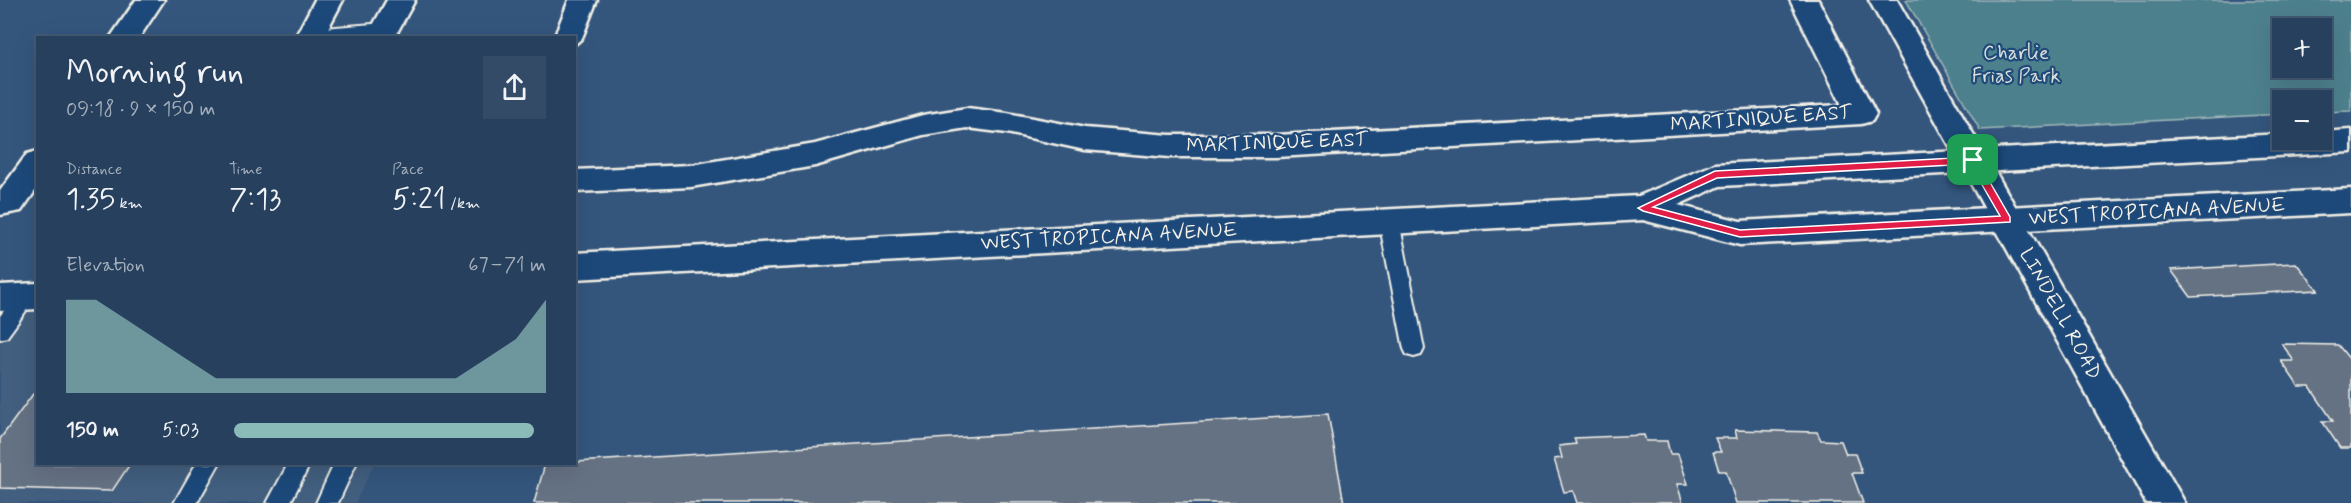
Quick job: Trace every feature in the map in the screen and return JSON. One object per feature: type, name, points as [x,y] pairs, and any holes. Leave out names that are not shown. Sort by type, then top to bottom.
[{"type":"street","points":[[125,36],[150,0]]},
{"type":"street","points":[[310,36],[329,0]]},
{"type":"street","points":[[383,33],[400,0]]},
{"type":"street","points":[[569,36],[583,0]]},
{"type":"street","name":"MARTINIQUE EAST","points":[[576,181],[691,176],[815,155],[922,125],[967,118],[1007,123],[1085,139],[1170,146],[1276,146],[1861,114],[1804,0]]},
{"type":"street","name":"LINDELL ROAD","points":[[1883,0],[2166,503]]},
{"type":"street","name":"WEST TROPICANA AVENUE","points":[[1643,208],[1715,175],[2351,141]]},
{"type":"street","points":[[0,203],[10,203],[36,165]]},
{"type":"street","name":"WEST TROPICANA AVENUE","points":[[576,266],[1643,208],[1740,233],[2351,201]]},
{"type":"lane","points":[[310,36],[383,33]]},
{"type":"lane","points":[[1389,221],[1414,349]]},
{"type":"lane","points":[[0,331],[21,297]]},
{"type":"lane","points":[[185,503],[207,465]]},
{"type":"lane","points":[[278,503],[298,465]]},
{"type":"lane","points":[[327,503],[345,465]]},
{"type":"shaded area","points":[[36,296],[36,465],[374,465],[355,503],[0,503],[0,298]]},
{"type":"green space","name":"Charlie Frias Park","points":[[1906,0],[2351,0],[2351,111],[2332,112],[2332,90],[2272,90],[2272,115],[1980,130]]},
{"type":"building","points":[[2296,263],[2318,290],[2191,297],[2171,270]]},
{"type":"building","points":[[2282,344],[2338,345],[2351,361],[2351,448],[2340,448],[2322,421],[2333,421],[2310,387],[2299,387],[2281,361],[2294,361]]},
{"type":"building","points":[[33,394],[36,394],[36,465],[129,465],[112,491],[0,488],[0,439]]},
{"type":"building","points":[[1328,414],[1344,503],[534,503],[545,465],[576,465],[576,462]]},
{"type":"building","points":[[1735,430],[1817,432],[1821,440],[1841,441],[1846,454],[1855,454],[1862,473],[1852,473],[1863,503],[1736,503],[1726,471],[1719,471],[1713,452],[1721,452],[1715,438],[1737,438]]},
{"type":"building","points":[[1644,435],[1646,441],[1667,441],[1670,454],[1678,454],[1688,484],[1677,484],[1683,503],[1577,503],[1573,491],[1564,492],[1554,459],[1562,458],[1559,446],[1576,444],[1574,438]]},
{"type":"route","points":[[1973,160],[2007,220],[1740,233],[1643,208],[1715,175],[1973,160]]}]
